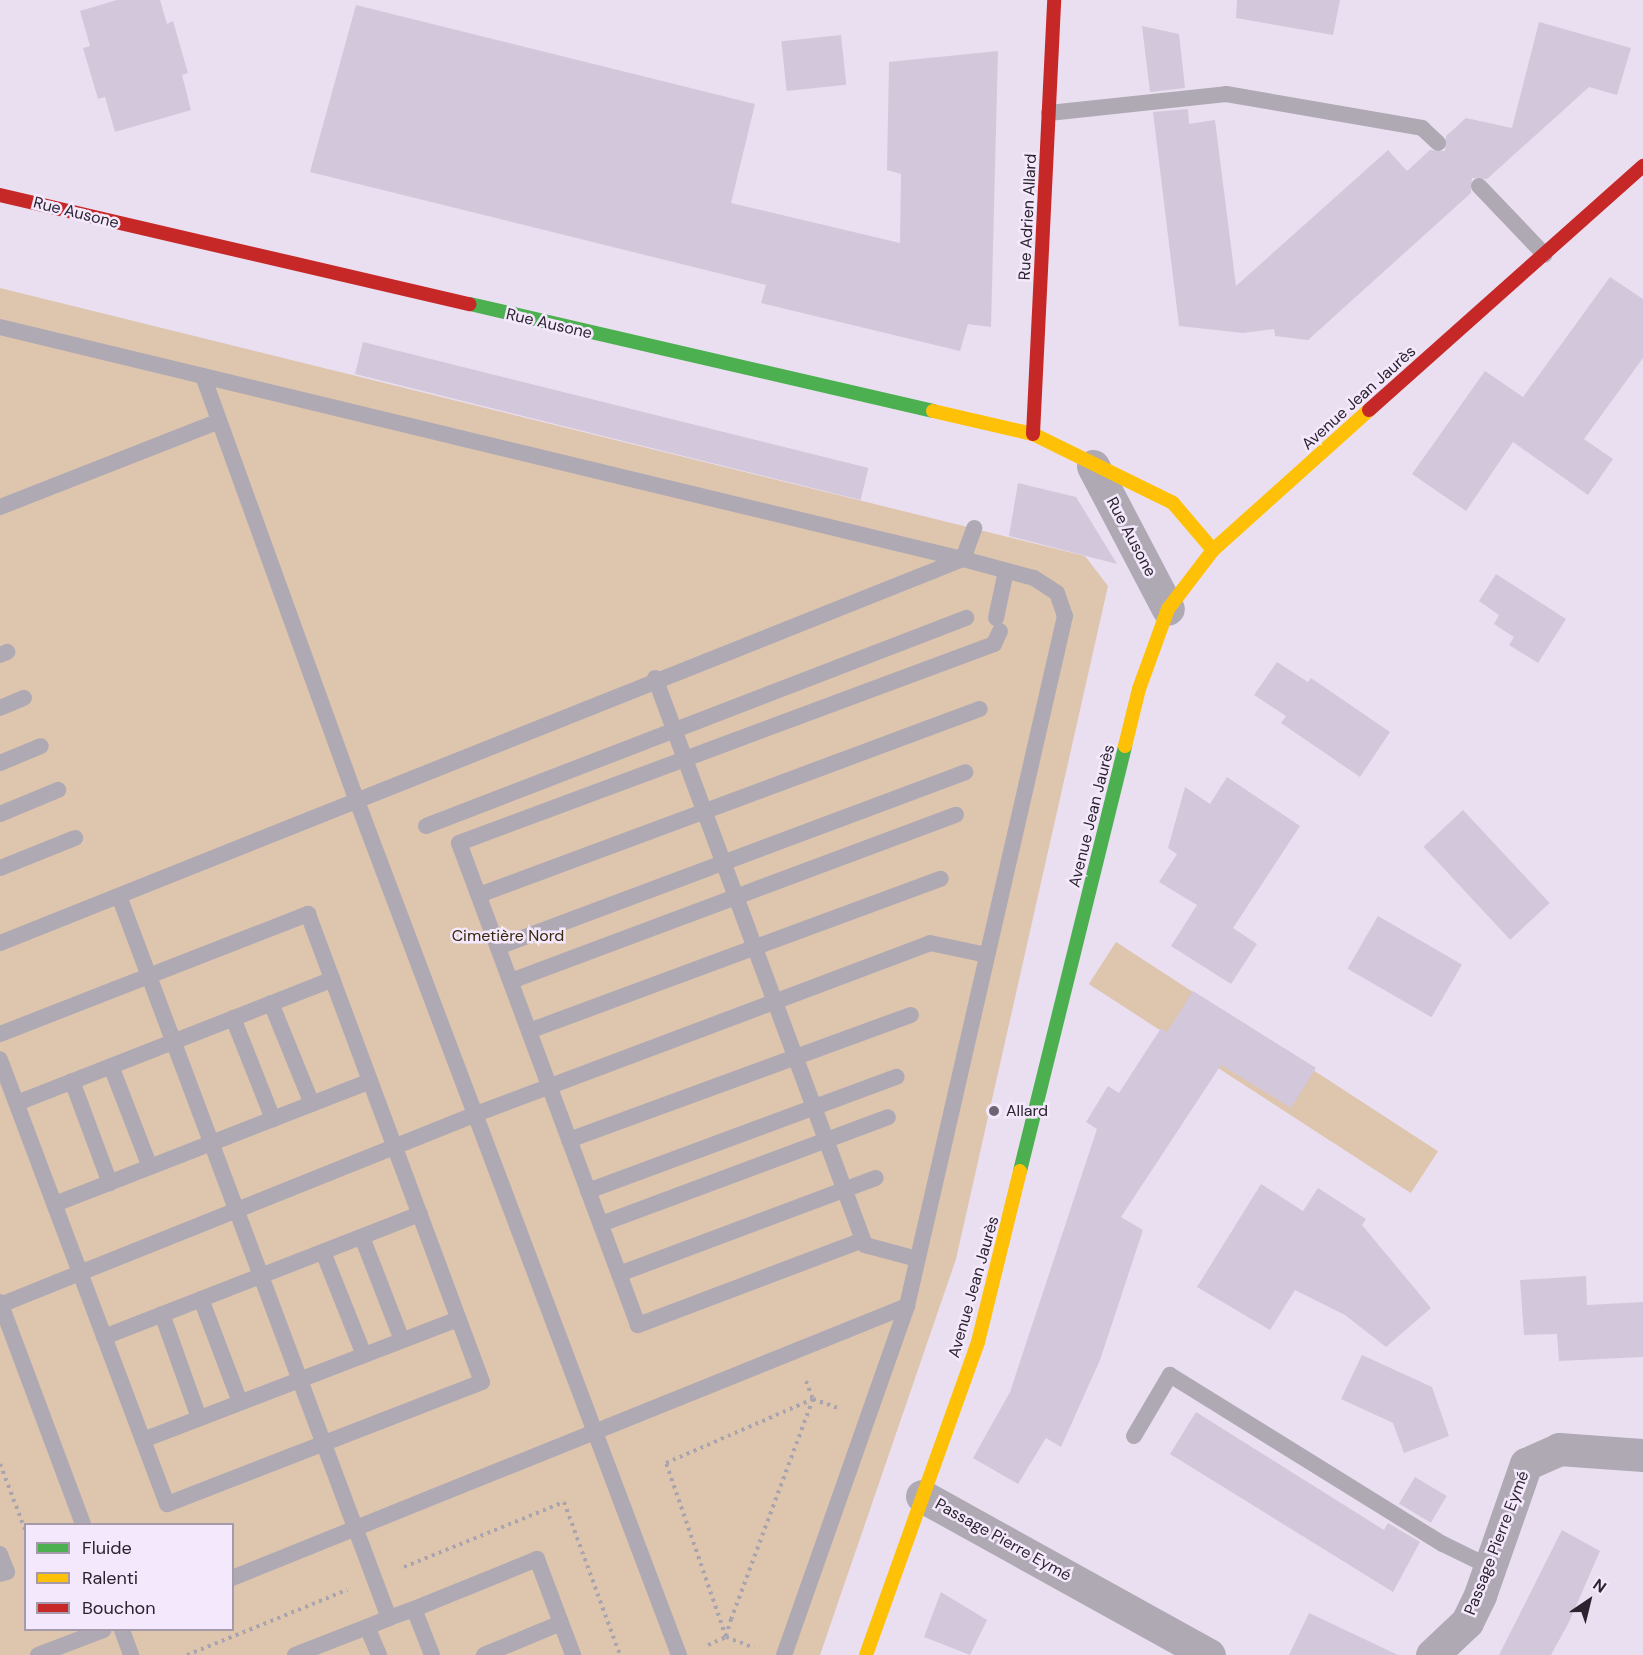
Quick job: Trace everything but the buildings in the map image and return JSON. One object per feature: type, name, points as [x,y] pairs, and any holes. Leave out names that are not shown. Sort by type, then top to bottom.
[{"type":"street","name":"Rue Adrien Allard","points":[[1033,434],[1054,0]]},
{"type":"street","name":"Avenue Jean Jaurès","points":[[866,1655],[978,1342],[1139,689],[1168,609],[1214,550],[1643,165]]},
{"type":"street","name":"Rue Ausone","points":[[0,195],[1033,434],[1066,447],[1094,466],[1173,503],[1214,550]]},
{"type":"street","name":"Rue Ausone","points":[[1094,466],[1168,609]]},
{"type":"street","name":"Passage Pierre Eymé","points":[[1432,1655],[1467,1622],[1490,1568],[1526,1464],[1559,1449],[1643,1455]]},
{"type":"street","name":"Passage Pierre Eymé","points":[[922,1496],[1209,1655]]},
{"type":"lane","points":[[1049,113],[1226,94],[1422,128],[1438,143]]},
{"type":"lane","points":[[1479,186],[1545,255]]},
{"type":"lane","points":[[0,327],[963,559],[1047,584],[1057,593],[1065,616],[907,1306],[784,1655]]},
{"type":"lane","points":[[203,376],[357,801],[597,1431],[679,1655]]},
{"type":"lane","points":[[0,507],[219,421]]},
{"type":"lane","points":[[0,943],[357,801],[655,678],[963,559],[974,528]]},
{"type":"lane","points":[[863,1240],[638,1325],[459,843],[994,644],[1006,571]]},
{"type":"lane","points":[[426,826],[966,618]]},
{"type":"lane","points":[[655,678],[865,1245],[917,1259]]},
{"type":"lane","points":[[0,708],[24,698]]},
{"type":"lane","points":[[479,896],[980,709]]},
{"type":"lane","points":[[0,763],[41,746]]},
{"type":"lane","points":[[498,947],[966,772]]},
{"type":"lane","points":[[0,814],[58,790]]},
{"type":"lane","points":[[511,981],[956,816]]},
{"type":"lane","points":[[0,868],[75,838]]},
{"type":"lane","points":[[529,1031],[940,879]]},
{"type":"lane","points":[[119,896],[298,1380],[389,1618]]},
{"type":"lane","points":[[0,1034],[308,914],[482,1382],[167,1504],[0,1059]]},
{"type":"lane","points":[[83,1523],[0,1304],[476,1114],[930,943],[987,955]]},
{"type":"lane","points":[[16,1103],[333,979]]},
{"type":"lane","points":[[271,1003],[312,1104]]},
{"type":"lane","points":[[569,1140],[911,1014]]},
{"type":"lane","points":[[233,1018],[273,1119]]},
{"type":"lane","points":[[111,1066],[150,1167]]},
{"type":"lane","points":[[588,1191],[897,1077]]},
{"type":"lane","points":[[72,1081],[110,1183]]},
{"type":"lane","points":[[55,1204],[370,1081]]},
{"type":"lane","points":[[601,1224],[888,1117]]},
{"type":"lane","points":[[619,1274],[876,1178]]},
{"type":"lane","points":[[104,1337],[420,1214]]},
{"type":"lane","points":[[362,1237],[402,1340]]},
{"type":"lane","points":[[323,1251],[364,1355]]},
{"type":"lane","points":[[201,1299],[240,1402]]},
{"type":"lane","points":[[234,1577],[907,1306]]},
{"type":"lane","points":[[162,1314],[199,1418]]},
{"type":"lane","points":[[143,1440],[459,1319]]},
{"type":"lane","points":[[1134,1436],[1170,1375],[1443,1544],[1490,1568]]},
{"type":"lane","points":[[0,1554],[7,1572],[0,1574]]},
{"type":"lane","points":[[295,1655],[414,1610],[537,1559],[573,1655]]},
{"type":"lane","points":[[414,1610],[432,1655]]},
{"type":"lane","points":[[484,1655],[561,1623]]},
{"type":"lane","points":[[367,1627],[379,1655]]},
{"type":"lane","points":[[38,1655],[98,1631]]},
{"type":"lane","points":[[123,1631],[131,1655]]},
{"type":"path","points":[[726,1637],[813,1400],[794,1352]]},
{"type":"path","points":[[726,1637],[666,1463],[813,1400],[867,1419]]},
{"type":"path","points":[[0,1464],[24,1527]]},
{"type":"path","points":[[704,1646],[726,1637],[763,1652]]},
{"type":"green space","name":"Cimetière Nord","points":[[0,288],[1085,556],[1108,586],[956,1259],[820,1655],[0,1655]]},
{"type":"green space","points":[[1116,942],[1438,1151],[1411,1193],[1089,984]]},
{"type":"traffic: fast","points":[[470,304],[933,411]]},
{"type":"traffic: fast","points":[[1020,1171],[1125,746]]},
{"type":"traffic: slow","points":[[1125,746],[1139,689],[1168,609],[1213,550],[1369,410]]},
{"type":"traffic: slow","points":[[933,411],[1033,434],[1173,503],[1213,550]]},
{"type":"traffic: slow","points":[[866,1655],[978,1342],[1020,1171]]},
{"type":"traffic: jam","points":[[1033,434],[1054,0]]},
{"type":"traffic: jam","points":[[1369,410],[1643,166]]},
{"type":"traffic: jam","points":[[0,195],[470,304]]},
{"type":"place","name":"Allard","points":[[994,1111]]}]
